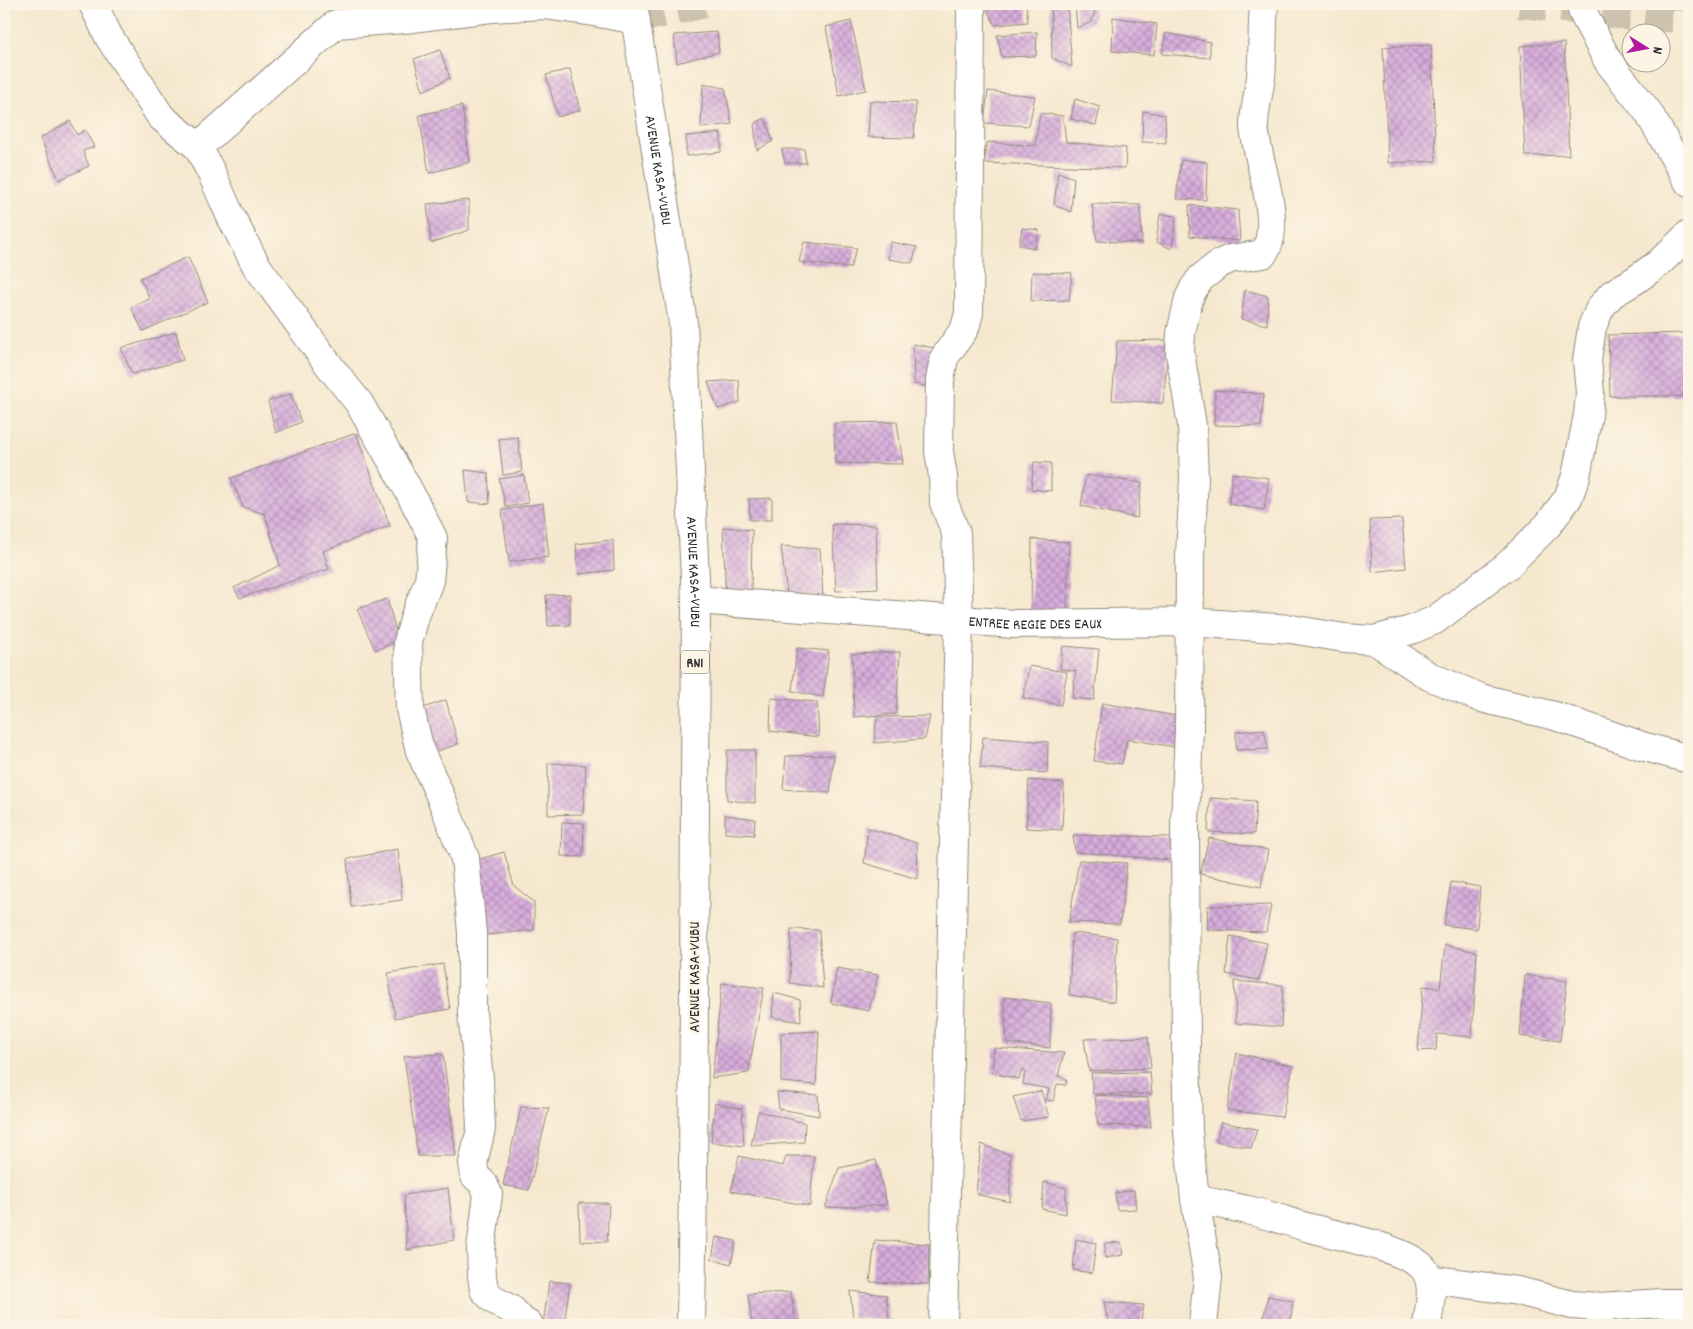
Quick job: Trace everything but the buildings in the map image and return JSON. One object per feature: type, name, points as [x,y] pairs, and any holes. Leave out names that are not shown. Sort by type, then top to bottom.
[{"type":"main road","points":[[93,4],[109,37],[161,117],[198,147],[256,265],[325,360],[359,403],[409,491],[433,538],[429,581],[415,616],[408,642],[410,709],[420,751],[465,858],[472,933],[472,1013],[480,1087],[481,1129],[473,1162],[475,1176],[483,1183],[488,1194],[481,1248],[484,1290],[494,1300],[512,1310],[523,1322],[529,1325]]},
{"type":"main road","points":[[943,1325],[959,619],[956,533],[944,503],[943,476],[939,452],[940,380],[944,358],[965,328],[969,313],[971,4]]},
{"type":"main road","points":[[1203,1325],[1208,1277],[1195,1199],[1188,1132],[1186,1054],[1185,822],[1189,730],[1190,555],[1194,479],[1192,425],[1180,353],[1181,333],[1189,298],[1200,278],[1219,264],[1230,259],[1263,254],[1267,246],[1270,229],[1268,194],[1254,126],[1260,78],[1264,4]]},
{"type":"main road","points":[[198,147],[336,24],[404,19],[491,8],[544,5],[594,12],[634,12]]},
{"type":"main road","name":"AVENUE KASA-VUBU","points":[[634,12],[682,323],[696,600],[691,1325]]},
{"type":"main road","points":[[1582,12],[1608,61],[1648,112],[1689,183]]},
{"type":"main road","points":[[1374,640],[1411,630],[1435,620],[1508,565],[1548,525],[1568,498],[1576,476],[1590,394],[1587,360],[1592,327],[1600,308],[1612,294],[1634,282],[1659,263],[1689,234]]},
{"type":"main road","name":"ENTREE REGIE DES EAUX","points":[[696,600],[1014,624],[1189,622],[1291,629],[1344,638],[1374,640]]},
{"type":"main road","points":[[1374,640],[1428,676],[1481,698],[1555,716],[1642,746],[1689,759]]},
{"type":"main road","points":[[1195,1199],[1248,1210],[1355,1239],[1413,1260],[1424,1269],[1430,1279],[1431,1295],[1428,1325]]},
{"type":"main road","points":[[1430,1279],[1518,1291],[1581,1306],[1689,1304]]},
{"type":"tunnel","points":[[636,20],[705,4]]},
{"type":"tunnel","points":[[1519,4],[1646,18],[1689,19]]}]
